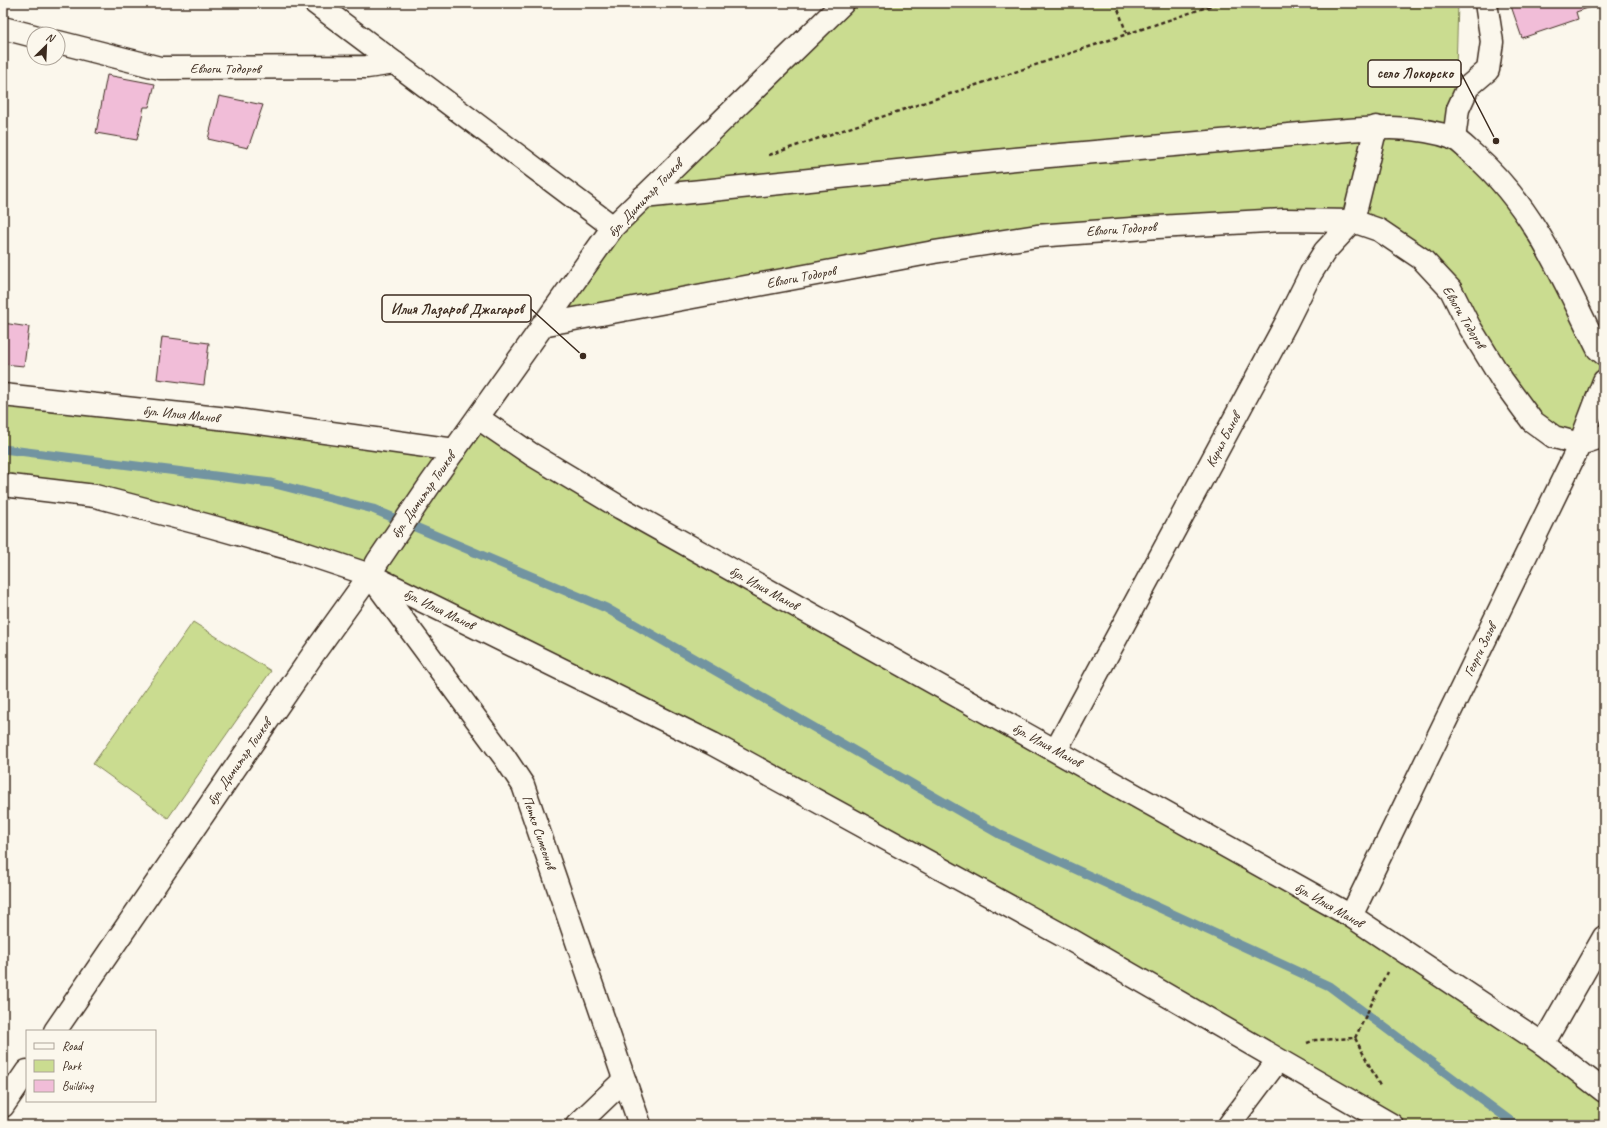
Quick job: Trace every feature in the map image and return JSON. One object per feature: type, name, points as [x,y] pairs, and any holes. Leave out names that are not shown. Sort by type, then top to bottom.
[{"type":"street","points":[[315,3],[613,227]]},
{"type":"street","name":"бул. Димитър Тошков","points":[[56,1030],[431,483],[613,227],[843,3]]},
{"type":"street","points":[[1454,138],[1458,109],[1468,87],[1488,70],[1492,42],[1486,3]]},
{"type":"street","points":[[3,28],[26,34]]},
{"type":"street","name":"Евлоги Тодоров","points":[[66,44],[160,68],[367,67],[395,63]]},
{"type":"street","points":[[643,197],[1015,159],[1376,128],[1414,128],[1454,138],[1490,169],[1530,218],[1546,244],[1598,348],[1604,354]]},
{"type":"street","name":"Кирил Банов","points":[[1056,750],[1286,323],[1311,273],[1325,251],[1353,221],[1376,128]]},
{"type":"street","name":"Евлоги Тодоров","points":[[542,325],[934,252],[1037,236],[1284,220],[1353,221],[1379,230],[1422,260],[1451,290],[1469,326],[1502,380],[1532,421],[1554,437],[1580,444]]},
{"type":"street","name":"Георги Зозов","points":[[1351,916],[1580,444],[1604,381]]},
{"type":"street","name":"бул. Илия Манов","points":[[3,395],[237,420],[454,450]]},
{"type":"street","name":"бул. Илия Манов","points":[[478,418],[531,454],[621,508],[1351,916],[1543,1044],[1604,1091]]},
{"type":"street","points":[[1580,444],[1604,436]]},
{"type":"street","name":"бул. Илия Манов","points":[[3,485],[95,496],[222,529],[298,551],[374,568],[713,744],[1071,940],[1392,1125]]},
{"type":"street","name":"Петко Симеонов","points":[[374,568],[523,786],[640,1125]]},
{"type":"street","points":[[1543,1044],[1604,937]]},
{"type":"street","points":[[1229,1125],[1278,1060]]},
{"type":"street","points":[[3,1106],[26,1072]]},
{"type":"street","points":[[577,1125],[624,1080]]},
{"type":"path","points":[[1116,3],[1127,36]]},
{"type":"path","points":[[764,157],[1127,36],[1219,3]]},
{"type":"path","points":[[1355,1038],[1383,979]]},
{"type":"path","points":[[1278,1060],[1294,1049],[1315,1040],[1355,1038]]},
{"type":"path","points":[[1355,1038],[1384,1092]]},
{"type":"green space","points":[[843,3],[1458,3],[1454,138],[1490,169],[1604,354],[1604,436],[1554,437],[1451,290],[1379,230],[1158,227],[542,325],[613,227]]},
{"type":"green space","points":[[3,395],[454,450],[478,418],[1351,916],[1604,1091],[1604,1125],[1392,1125],[713,744],[298,551],[3,485]]},
{"type":"green space","points":[[193,622],[271,671],[168,818],[93,764]]},
{"type":"building","points":[[1510,3],[1603,3],[1576,12],[1578,19],[1522,38]]},
{"type":"building","points":[[107,75],[155,84],[149,107],[144,107],[137,140],[96,133]]},
{"type":"building","points":[[219,96],[263,105],[248,148],[208,139]]},
{"type":"building","points":[[3,323],[29,327],[24,366],[3,364]]},
{"type":"building","points":[[162,337],[209,343],[204,385],[157,379]]},
{"type":"waterway","points":[[3,449],[271,483],[373,509],[606,608],[1001,835],[1329,986],[1516,1125]]},
{"type":"place","name":"село Локорско","points":[[1496,141]]},
{"type":"place","name":"Илия Лазаров Джагаров","points":[[583,356]]}]
